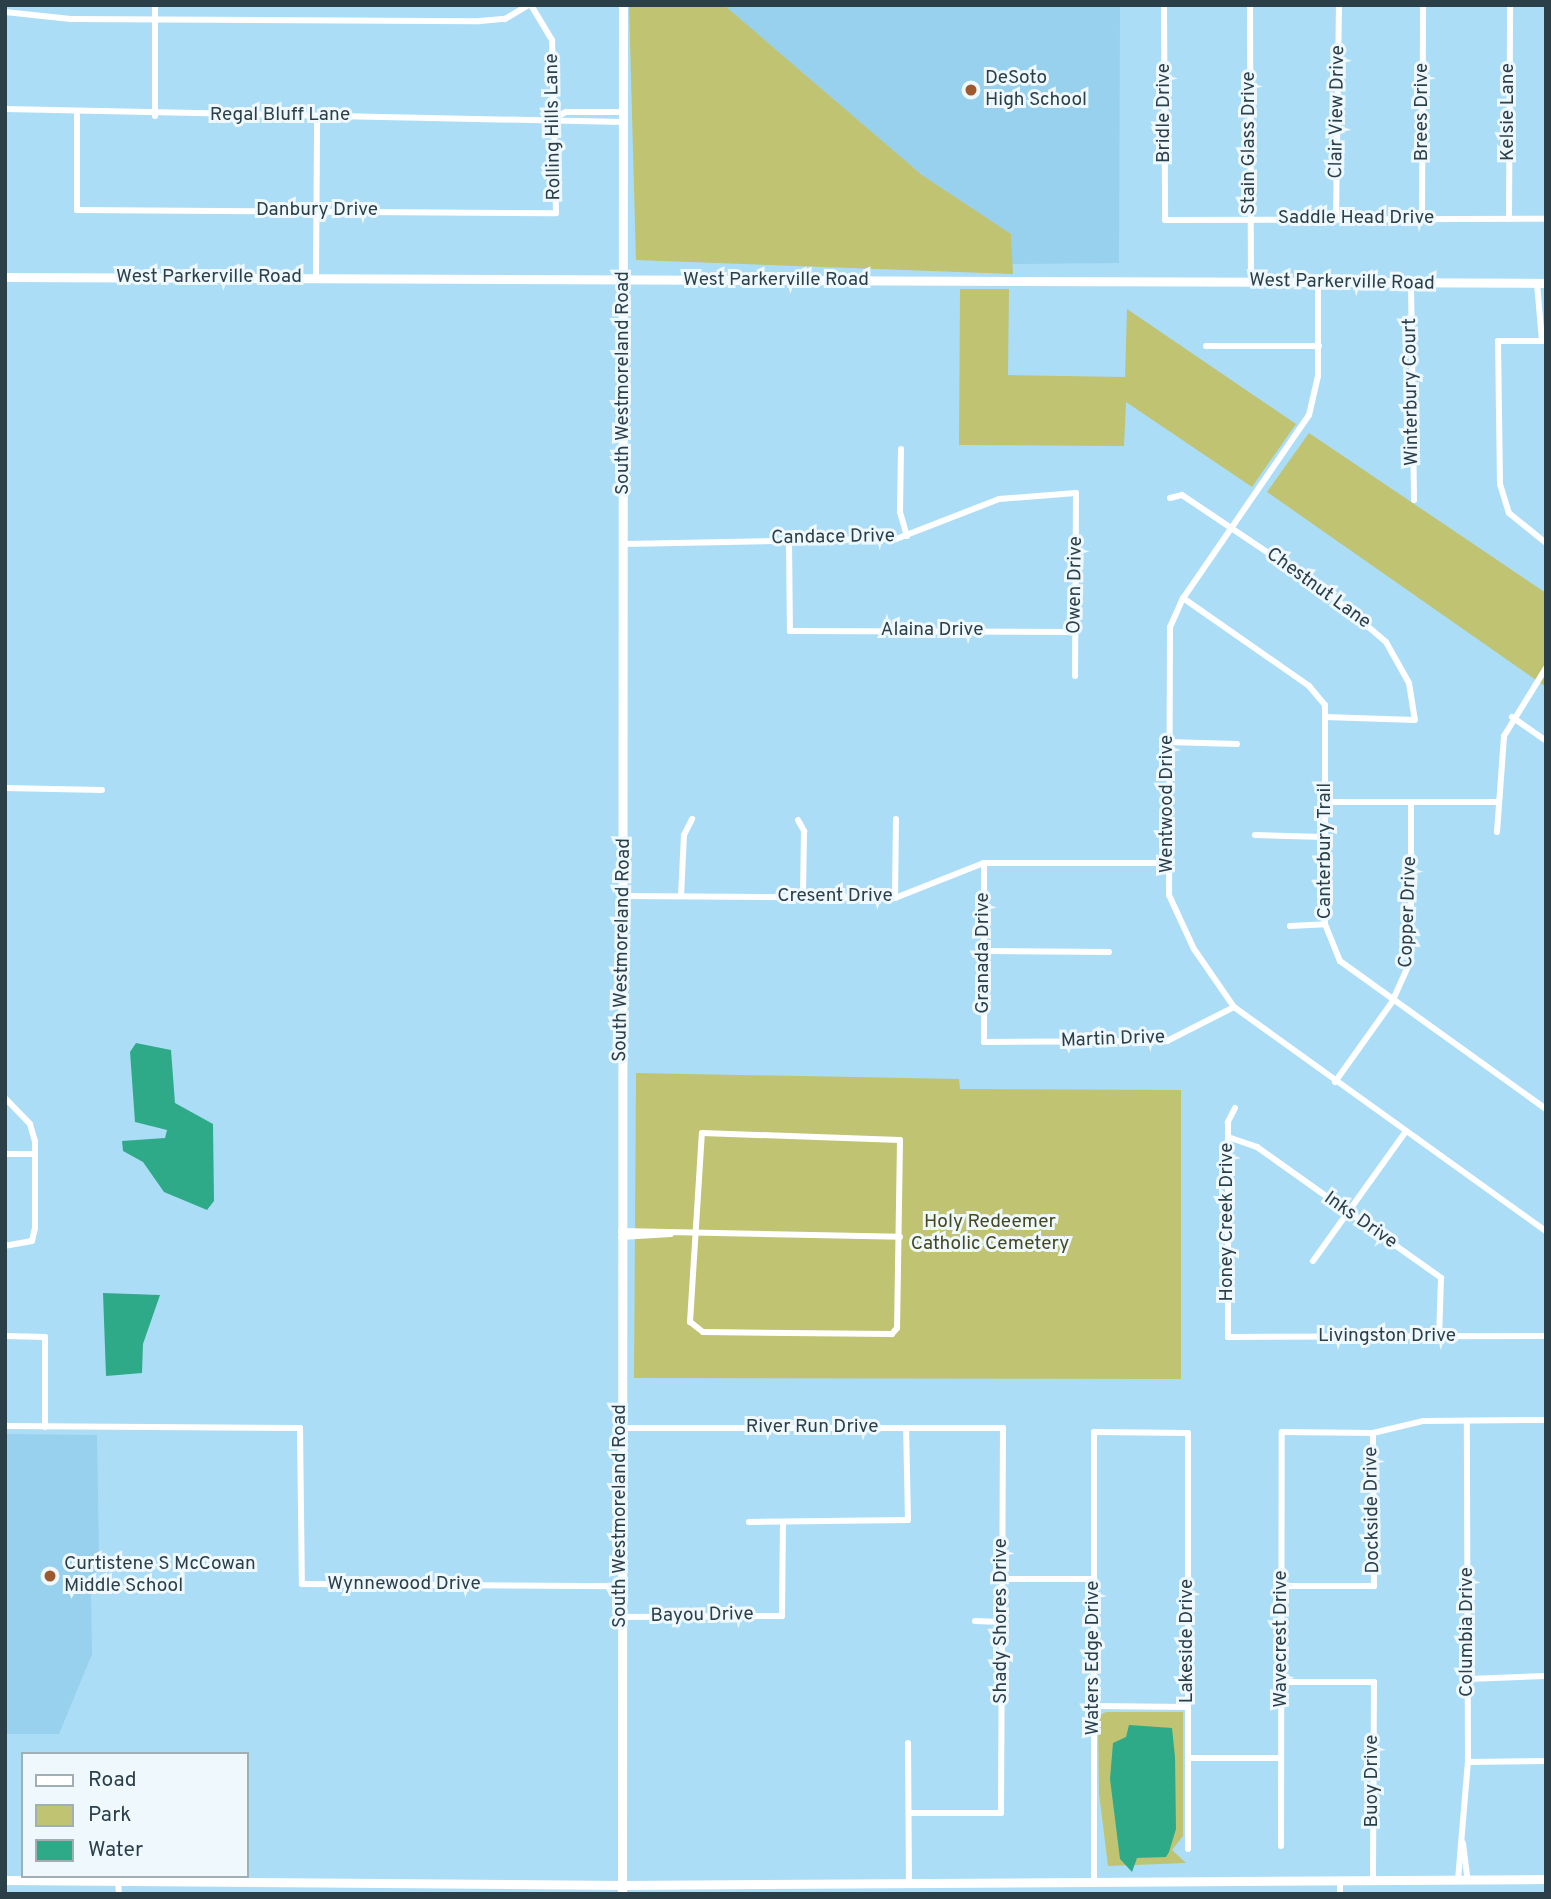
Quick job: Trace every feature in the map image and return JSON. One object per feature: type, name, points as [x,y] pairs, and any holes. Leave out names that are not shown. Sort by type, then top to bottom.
[{"type":"main road","name":"South Westmoreland Road","points":[[622,1889],[623,5]]},
{"type":"main road","name":"West Parkerville Road","points":[[5,277],[1541,283]]},
{"type":"main road","points":[[5,1880],[622,1889],[653,1885],[1546,1880]]},
{"type":"main road","points":[[632,1894],[653,1885]]},
{"type":"street","points":[[155,5],[155,116]]},
{"type":"street","points":[[5,12],[155,20],[480,21],[505,19],[530,5]]},
{"type":"street","name":"Rolling Hills Lane","points":[[530,5],[552,40],[556,117],[556,213]]},
{"type":"street","name":"Bridle Drive","points":[[1164,5],[1166,220]]},
{"type":"street","name":"Stain Glass Drive","points":[[1250,5],[1251,281]]},
{"type":"street","name":"Clair View Drive","points":[[1336,219],[1339,5]]},
{"type":"street","name":"Brees Drive","points":[[1422,218],[1423,5]]},
{"type":"street","name":"Kelsie Lane","points":[[1509,219],[1510,5]]},
{"type":"street","name":"Regal Bluff Lane","points":[[5,109],[77,115],[556,117],[566,122],[623,122]]},
{"type":"street","name":"Regal Bluff Lane","points":[[556,117],[566,112],[623,112]]},
{"type":"street","name":"Danbury Drive","points":[[77,115],[77,209],[556,213]]},
{"type":"street","points":[[316,278],[317,116]]},
{"type":"street","name":"Saddle Head Drive","points":[[1166,220],[1546,219]]},
{"type":"street","points":[[1541,283],[1544,341],[1498,341],[1500,484],[1509,513],[1546,543]]},
{"type":"street","name":"Wentwood Drive","points":[[1318,284],[1319,346],[1309,415],[1183,598],[1170,627],[1167,653],[1166,863],[1174,909],[1234,1007],[1546,1231]]},
{"type":"street","name":"Winterbury Court","points":[[1411,284],[1414,499]]},
{"type":"street","points":[[1542,329],[1546,317]]},
{"type":"street","points":[[1206,346],[1319,346]]},
{"type":"street","points":[[901,449],[900,512],[907,536]]},
{"type":"street","name":"Candace Drive","points":[[624,544],[907,536],[999,499],[1076,493]]},
{"type":"street","name":"Owen Drive","points":[[1075,676],[1076,493]]},
{"type":"street","name":"Chestnut Lane","points":[[1170,498],[1182,495],[1367,622],[1386,642],[1409,683],[1415,720],[1325,717]]},
{"type":"street","name":"Alaina Drive","points":[[789,540],[790,631],[1075,632]]},
{"type":"street","name":"Canterbury Trail","points":[[1183,598],[1309,686],[1325,705],[1325,924],[1340,961],[1392,1002],[1546,1109]]},
{"type":"street","points":[[1497,832],[1499,761],[1512,716],[1546,668]]},
{"type":"street","points":[[1512,716],[1545,740]]},
{"type":"street","points":[[1168,742],[1237,744]]},
{"type":"street","points":[[5,788],[102,790]]},
{"type":"street","points":[[1324,802],[1497,802]]},
{"type":"street","name":"Copper Drive","points":[[1335,1082],[1392,1002],[1411,960],[1411,803]]},
{"type":"street","points":[[681,896],[684,835],[692,819]]},
{"type":"street","points":[[895,898],[896,819]]},
{"type":"street","points":[[798,820],[804,831],[803,898]]},
{"type":"street","points":[[1255,835],[1324,837]]},
{"type":"street","name":"Cresent Drive","points":[[624,896],[895,898],[984,863],[1166,863]]},
{"type":"street","name":"Granada Drive","points":[[984,863],[984,1042]]},
{"type":"street","points":[[1290,926],[1325,924]]},
{"type":"street","points":[[986,951],[1109,952]]},
{"type":"street","name":"Martin Drive","points":[[984,1042],[1167,1041],[1234,1007]]},
{"type":"street","points":[[5,1098],[30,1124],[35,1154],[32,1241],[5,1246]]},
{"type":"street","name":"Honey Creek Drive","points":[[1228,1337],[1228,1137],[1235,1108]]},
{"type":"street","points":[[1313,1261],[1406,1131]]},
{"type":"street","points":[[702,1133],[900,1140],[900,1237],[897,1328],[892,1334],[703,1332],[690,1322],[693,1235],[702,1133]]},
{"type":"street","name":"Inks Drive","points":[[1228,1137],[1257,1147],[1441,1278],[1439,1337]]},
{"type":"street","points":[[5,1154],[35,1154]]},
{"type":"street","points":[[621,1234],[668,1229],[671,1234],[693,1235],[900,1237]]},
{"type":"street","points":[[5,1336],[45,1336],[45,1427]]},
{"type":"street","name":"Livingston Drive","points":[[1228,1337],[1546,1336]]},
{"type":"street","points":[[1373,1433],[1423,1421],[1546,1420]]},
{"type":"street","name":"Columbia Drive","points":[[1463,1881],[1468,1762],[1467,1422]]},
{"type":"street","name":"Wynnewood Drive","points":[[5,1426],[300,1428],[302,1584],[621,1586]]},
{"type":"street","name":"River Run Drive","points":[[622,1428],[1003,1428]]},
{"type":"street","points":[[749,1522],[908,1520],[906,1428]]},
{"type":"street","name":"Shady Shores Drive","points":[[909,1813],[1001,1813],[1003,1428]]},
{"type":"street","name":"Lakeside Drive","points":[[1094,1432],[1188,1433],[1188,1849]]},
{"type":"street","name":"Waters Edge Drive","points":[[1094,1432],[1094,1883]]},
{"type":"street","name":"Wavecrest Drive","points":[[1281,1846],[1282,1432],[1373,1433]]},
{"type":"street","name":"Dockside Drive","points":[[1282,1586],[1374,1586],[1373,1433]]},
{"type":"street","name":"Bayou Drive","points":[[622,1617],[782,1616],[783,1522]]},
{"type":"street","points":[[1002,1579],[1094,1578]]},
{"type":"street","points":[[975,1621],[1002,1622]]},
{"type":"street","points":[[1468,1679],[1546,1676]]},
{"type":"street","name":"Buoy Drive","points":[[1282,1682],[1374,1682],[1373,1880]]},
{"type":"street","points":[[1094,1706],[1187,1707]]},
{"type":"street","points":[[908,1743],[909,1884]]},
{"type":"street","points":[[1188,1758],[1281,1758]]},
{"type":"street","points":[[1468,1762],[1546,1761]]},
{"type":"street","points":[[1340,1880],[1340,1894]]},
{"type":"street","points":[[118,1882],[118,1894]]},
{"type":"shaded area","name":"DeSoto High School","points":[[724,5],[1120,5],[1119,263],[1012,264],[1011,234],[922,175]]},
{"type":"shaded area","name":"Curtistene S McCowan Middle School","points":[[5,1434],[97,1435],[99,1557],[91,1596],[92,1654],[59,1734],[5,1734]]},
{"type":"green space","points":[[629,5],[724,5],[922,175],[1011,234],[1013,274],[636,260]]},
{"type":"green space","points":[[960,289],[1009,289],[1008,375],[1125,377],[1127,309],[1296,424],[1252,487],[1126,402],[1124,446],[959,445]]},
{"type":"green space","points":[[1309,433],[1546,593],[1546,687],[1267,492]]},
{"type":"green space","name":"Holy Redeemer Catholic Cemetery","points":[[636,1073],[959,1079],[960,1089],[1181,1090],[1181,1379],[634,1378]]},
{"type":"green space","points":[[1106,1712],[1183,1712],[1183,1836],[1172,1850],[1186,1863],[1108,1866],[1099,1793],[1098,1716]]},
{"type":"water","points":[[136,1043],[171,1050],[175,1103],[213,1124],[214,1201],[207,1210],[164,1192],[143,1162],[123,1151],[122,1141],[165,1138],[167,1130],[135,1122],[130,1052]]},
{"type":"water","points":[[103,1293],[160,1295],[143,1344],[142,1373],[106,1376]]},
{"type":"water","points":[[1129,1725],[1172,1728],[1175,1757],[1176,1829],[1169,1852],[1166,1857],[1137,1858],[1132,1872],[1120,1859],[1110,1779],[1113,1743],[1126,1737]]},
{"type":"place","name":"DeSoto High School","points":[[971,90]]},
{"type":"place","name":"Curtistene S McCowan Middle School","points":[[50,1576]]}]
